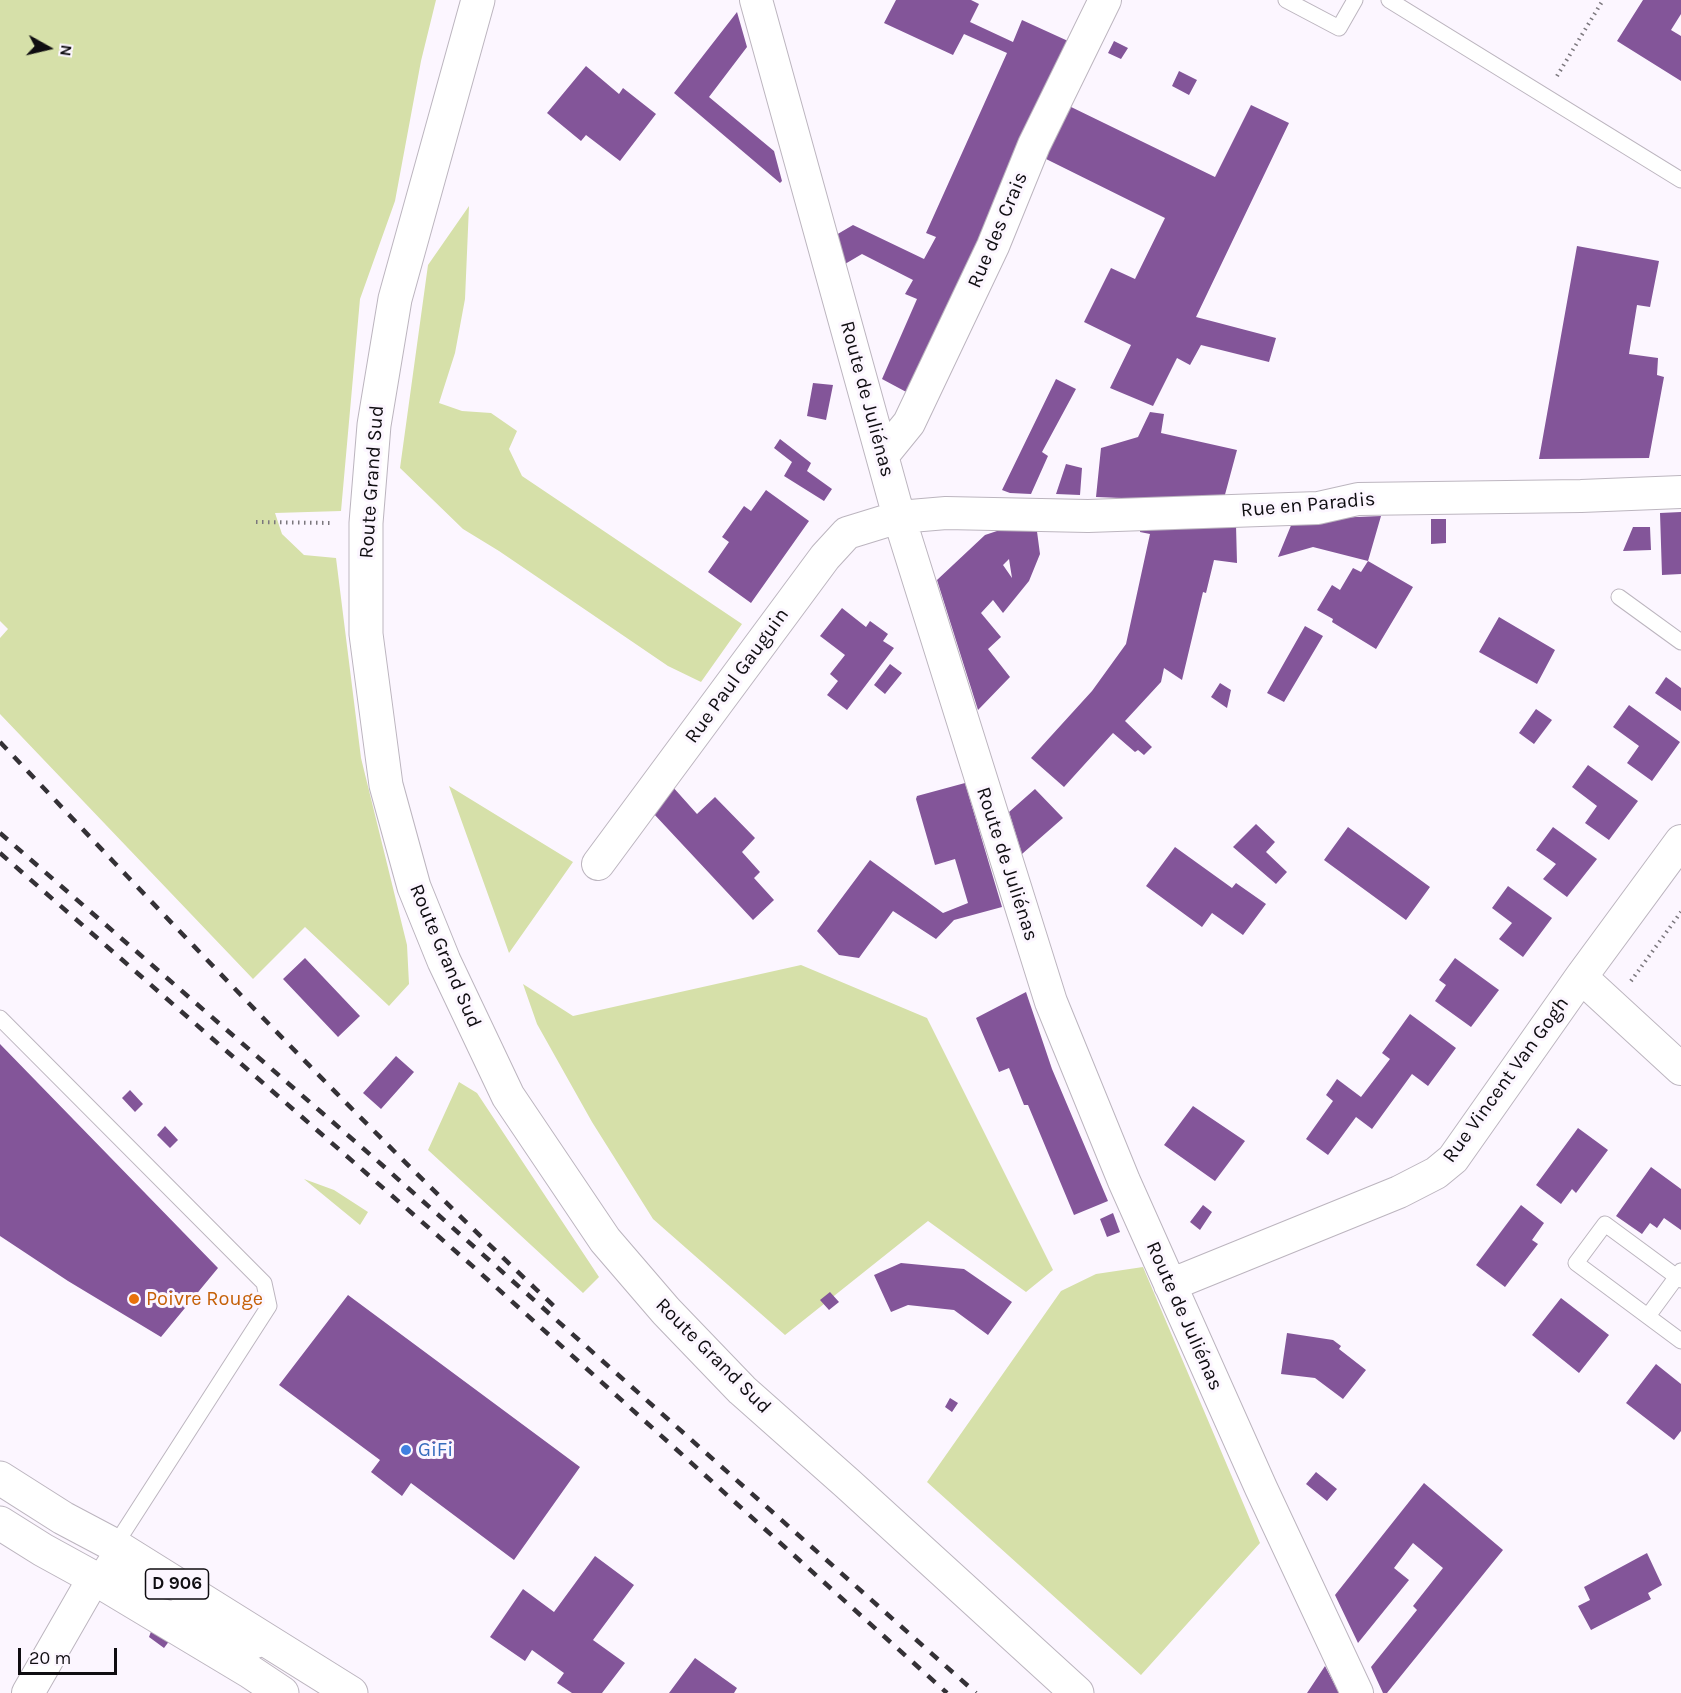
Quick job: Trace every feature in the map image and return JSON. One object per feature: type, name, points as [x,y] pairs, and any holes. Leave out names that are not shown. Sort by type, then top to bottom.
[{"type":"main road","name":"Route Grand Sud","points":[[478,0],[395,299],[374,425],[366,523],[366,634],[386,784],[414,887],[444,961],[508,1096],[605,1240],[666,1311],[742,1389],[1077,1693]]},
{"type":"main road","name":"D 906","points":[[0,1478],[63,1518],[104,1561],[133,1601],[282,1693]]},
{"type":"main road","name":"D 906","points":[[0,1523],[43,1550],[104,1561],[192,1593],[351,1693]]},
{"type":"street","name":"Route de Juliénas","points":[[756,0],[899,517],[1051,1002],[1124,1181],[1170,1285],[1357,1693]]},
{"type":"street","name":"Rue des Crais","points":[[883,455],[909,423],[993,246],[1034,145],[1105,0]]},
{"type":"street","name":"Rue en Paradis","points":[[899,517],[946,513],[1088,516],[1318,508],[1358,499],[1581,496],[1681,492]]},
{"type":"street","name":"Rue Paul Gauguin","points":[[598,864],[825,557],[847,533],[899,517]]},
{"type":"street","name":"Rue Vincent Van Gogh","points":[[1170,1285],[1400,1192],[1436,1173],[1453,1159],[1581,977],[1681,841]]},
{"type":"street","points":[[1581,977],[1681,1069]]},
{"type":"street","points":[[28,1693],[104,1561]]},
{"type":"lane","points":[[1286,0],[1338,28],[1355,0]]},
{"type":"lane","points":[[1389,0],[1681,180]]},
{"type":"lane","points":[[1619,597],[1681,642]]},
{"type":"lane","points":[[0,1017],[264,1283],[267,1294],[269,1306],[104,1561]]},
{"type":"lane","points":[[1647,1316],[1680,1276],[1605,1224],[1576,1263],[1647,1316],[1681,1341]]},
{"type":"lane","points":[[133,1601],[185,1611],[253,1652],[274,1643]]},
{"type":"path","points":[[1545,96],[1603,0]]},
{"type":"path","points":[[256,522],[366,523]]},
{"type":"path","points":[[1612,1006],[1681,912]]},
{"type":"green space","points":[[0,0],[436,0],[421,61],[395,201],[360,299],[341,511],[275,513],[282,534],[304,555],[336,558],[361,758],[407,945],[409,984],[389,1006],[305,927],[253,979],[0,714],[0,638],[8,629],[0,621]]},
{"type":"green space","points":[[469,206],[465,299],[455,353],[439,403],[462,411],[491,413],[517,431],[509,449],[522,476],[742,624],[701,682],[668,666],[463,529],[400,468],[428,265]]},
{"type":"green space","points":[[449,786],[573,862],[509,953]]},
{"type":"green space","points":[[801,965],[927,1018],[1053,1270],[1026,1292],[928,1221],[785,1335],[653,1219],[592,1122],[537,1024],[523,984],[573,1016]]},
{"type":"green space","points":[[459,1082],[477,1093],[599,1277],[583,1293],[428,1150]]},
{"type":"green space","points":[[304,1179],[334,1190],[368,1212],[360,1225]]},
{"type":"green space","points":[[1143,1267],[1260,1543],[1141,1675],[927,1482],[1061,1291],[1096,1274]]},
{"type":"building","points":[[896,0],[971,0],[979,4],[970,22],[1013,42],[1022,20],[1068,41],[910,394],[882,379],[917,299],[905,294],[913,280],[862,254],[845,264],[836,235],[853,225],[924,259],[936,237],[926,233],[1007,53],[964,34],[953,55],[884,23]]},
{"type":"building","points":[[1643,0],[1681,0],[1681,14],[1671,30],[1681,36],[1681,81],[1617,41]]},
{"type":"building","points":[[737,12],[747,47],[709,97],[774,151],[782,181],[780,183],[674,93]]},
{"type":"building","points":[[1114,41],[1128,48],[1121,59],[1108,53]]},
{"type":"building","points":[[586,66],[619,94],[623,88],[656,114],[620,161],[586,135],[581,141],[547,113]]},
{"type":"building","points":[[1179,71],[1197,80],[1189,95],[1172,86]]},
{"type":"building","points":[[1067,105],[1215,177],[1251,105],[1289,123],[1196,317],[1276,338],[1269,362],[1201,345],[1190,365],[1177,358],[1153,406],[1110,388],[1131,345],[1084,322],[1111,268],[1135,279],[1165,218],[1042,157]]},
{"type":"building","points":[[1577,246],[1659,261],[1650,307],[1637,305],[1629,354],[1658,358],[1657,375],[1664,377],[1649,458],[1539,459]]},
{"type":"building","points":[[1056,379],[1076,389],[1042,452],[1048,456],[1031,494],[1010,493],[1002,490]]},
{"type":"building","points":[[813,383],[833,385],[826,420],[807,416]]},
{"type":"building","points":[[1150,412],[1164,414],[1161,433],[1237,450],[1223,502],[1096,497],[1101,448],[1138,437]]},
{"type":"building","points":[[780,439],[811,463],[807,471],[832,489],[824,501],[784,476],[792,462],[774,448]]},
{"type":"building","points":[[1066,464],[1082,468],[1080,495],[1056,494]]},
{"type":"building","points":[[766,490],[809,521],[751,603],[708,572],[729,542],[722,537],[744,506],[751,511]]},
{"type":"building","points":[[1681,512],[1681,574],[1662,575],[1660,513]]},
{"type":"building","points":[[1381,516],[1368,561],[1313,547],[1278,557],[1292,523],[1331,522],[1333,518]]},
{"type":"building","points":[[1431,519],[1446,519],[1446,543],[1431,544]]},
{"type":"building","points":[[1036,524],[1040,554],[1029,581],[1003,613],[993,600],[981,613],[1001,637],[988,649],[1010,677],[978,710],[937,580],[985,535],[1003,529]],"holes":[[[1009,559],[1012,578],[1003,565]]]},
{"type":"building","points":[[1140,525],[1236,525],[1237,563],[1214,560],[1206,593],[1203,592],[1182,680],[1164,668],[1161,682],[1125,721],[1152,747],[1144,755],[1138,750],[1135,752],[1113,733],[1064,787],[1031,758],[1092,691],[1126,644],[1150,534],[1140,532]]},
{"type":"building","points":[[1633,527],[1650,527],[1651,550],[1623,551]]},
{"type":"building","points":[[1368,561],[1413,587],[1376,649],[1317,610],[1332,585],[1340,590],[1353,568],[1361,572]]},
{"type":"building","points":[[842,608],[866,627],[870,621],[888,634],[883,641],[894,648],[847,710],[827,695],[838,681],[830,674],[845,655],[820,636]]},
{"type":"building","points":[[1499,617],[1555,650],[1537,684],[1479,652]]},
{"type":"building","points":[[1305,626],[1323,636],[1284,702],[1267,693]]},
{"type":"building","points":[[890,664],[902,673],[885,694],[874,685]]},
{"type":"building","points":[[1666,677],[1681,688],[1681,711],[1655,693]]},
{"type":"building","points":[[1220,683],[1231,690],[1227,708],[1211,697]]},
{"type":"building","points":[[1629,705],[1680,742],[1652,781],[1627,763],[1639,746],[1613,727]]},
{"type":"building","points":[[1536,709],[1552,720],[1534,744],[1519,733]]},
{"type":"building","points":[[1588,765],[1638,801],[1609,840],[1585,823],[1597,806],[1572,787]]},
{"type":"building","points":[[965,783],[1002,907],[954,920],[936,939],[893,911],[859,958],[839,955],[817,931],[870,860],[943,913],[968,903],[955,859],[935,865],[916,799],[917,796]]},
{"type":"building","points":[[672,786],[697,814],[715,797],[755,838],[742,852],[760,872],[754,878],[774,900],[753,920],[653,813]]},
{"type":"building","points":[[1035,789],[1063,818],[1022,854],[1009,812]]},
{"type":"building","points":[[1256,824],[1275,842],[1266,852],[1287,872],[1276,884],[1233,847]]},
{"type":"building","points":[[1348,827],[1430,887],[1406,920],[1324,860]]},
{"type":"building","points":[[1553,827],[1597,859],[1567,897],[1543,879],[1556,864],[1536,850]]},
{"type":"building","points":[[1175,847],[1232,888],[1236,883],[1266,904],[1243,935],[1212,913],[1202,927],[1146,886]]},
{"type":"building","points":[[1508,886],[1552,918],[1523,957],[1499,939],[1512,923],[1492,908]]},
{"type":"building","points":[[305,958],[360,1016],[338,1037],[283,979]]},
{"type":"building","points":[[1455,958],[1499,990],[1471,1027],[1435,1001],[1446,985],[1439,980]]},
{"type":"building","points":[[1026,992],[1052,1069],[1108,1201],[1074,1215],[1028,1105],[1024,1105],[1009,1068],[999,1072],[976,1018]]},
{"type":"building","points":[[1410,1014],[1456,1048],[1428,1086],[1412,1074],[1372,1129],[1356,1117],[1328,1155],[1306,1139],[1333,1101],[1326,1095],[1337,1079],[1361,1097],[1390,1059],[1382,1053]]},
{"type":"building","points":[[0,1044],[218,1268],[161,1337],[68,1281],[0,1236]]},
{"type":"building","points":[[396,1056],[414,1072],[381,1109],[363,1093]]},
{"type":"building","points":[[130,1090],[143,1104],[135,1112],[122,1098]]},
{"type":"building","points":[[1193,1106],[1245,1141],[1215,1181],[1164,1145]]},
{"type":"building","points":[[165,1126],[178,1140],[170,1148],[157,1135]]},
{"type":"building","points":[[1578,1128],[1608,1150],[1576,1193],[1572,1189],[1561,1204],[1536,1185]]},
{"type":"building","points":[[1651,1167],[1681,1189],[1681,1230],[1664,1218],[1657,1228],[1650,1223],[1642,1234],[1616,1216]]},
{"type":"building","points":[[1203,1205],[1212,1212],[1200,1230],[1190,1222]]},
{"type":"building","points":[[1521,1205],[1544,1223],[1532,1240],[1538,1244],[1505,1287],[1476,1265]]},
{"type":"building","points":[[1113,1213],[1120,1232],[1107,1237],[1100,1219]]},
{"type":"building","points":[[901,1263],[964,1269],[1012,1302],[988,1335],[954,1310],[908,1305],[891,1312],[874,1275]]},
{"type":"building","points":[[830,1292],[839,1302],[829,1310],[820,1300]]},
{"type":"building","points":[[348,1295],[580,1467],[514,1560],[411,1483],[402,1496],[371,1472],[380,1460],[279,1385]]},
{"type":"building","points":[[1561,1298],[1609,1335],[1579,1373],[1532,1335]]},
{"type":"building","points":[[1287,1333],[1333,1340],[1341,1346],[1339,1349],[1366,1370],[1343,1399],[1315,1378],[1281,1374]]},
{"type":"building","points":[[1656,1364],[1681,1384],[1681,1431],[1674,1440],[1626,1403]]},
{"type":"building","points":[[950,1398],[958,1403],[952,1412],[945,1407]]},
{"type":"building","points":[[1316,1472],[1337,1489],[1327,1501],[1306,1484]]},
{"type":"building","points":[[1424,1483],[1503,1550],[1387,1693],[1383,1693],[1371,1667],[1417,1610],[1413,1606],[1443,1568],[1413,1543],[1394,1568],[1409,1580],[1358,1643],[1335,1595]]},
{"type":"building","points":[[1647,1553],[1662,1585],[1648,1593],[1651,1599],[1591,1630],[1578,1606],[1590,1600],[1584,1587]]},
{"type":"building","points":[[595,1556],[634,1585],[593,1640],[625,1663],[602,1693],[572,1693],[557,1683],[564,1673],[532,1650],[525,1661],[490,1637],[523,1589],[554,1612]]},
{"type":"building","points":[[152,1629],[170,1640],[164,1648],[149,1637]]},
{"type":"building","points":[[695,1658],[737,1688],[734,1693],[669,1693]]},
{"type":"building","points":[[1325,1666],[1339,1693],[1307,1693]]},
{"type":"railway","points":[[0,742],[343,1100],[556,1308]]},
{"type":"railway","points":[[0,833],[381,1164],[976,1693]]},
{"type":"railway","points":[[0,853],[477,1270],[947,1693]]},
{"type":"place","name":"Poivre Rouge","points":[[134,1299]]},
{"type":"place","name":"GiFi","points":[[406,1450]]}]
